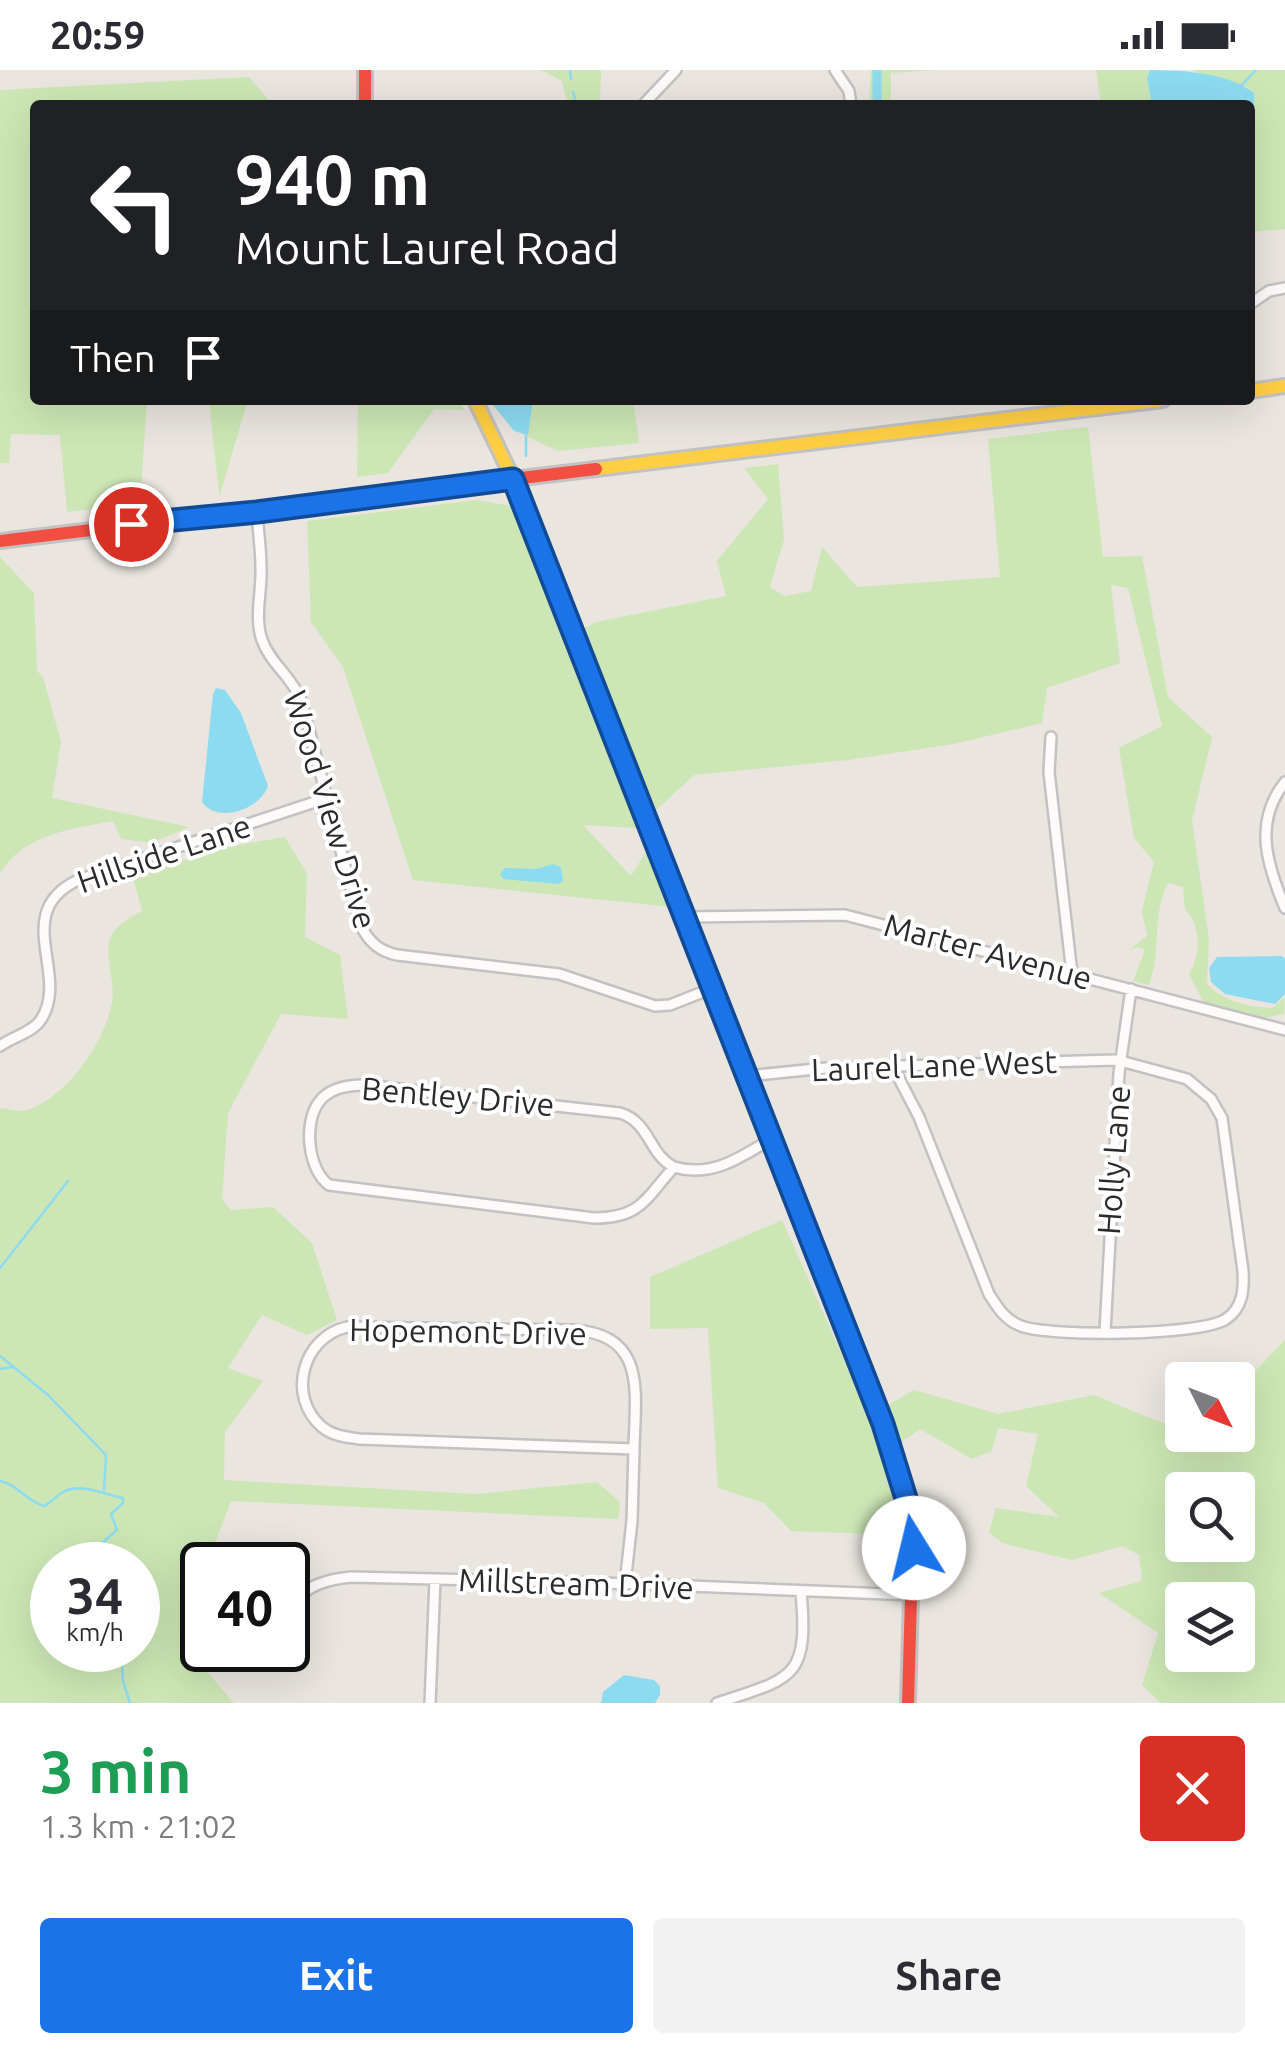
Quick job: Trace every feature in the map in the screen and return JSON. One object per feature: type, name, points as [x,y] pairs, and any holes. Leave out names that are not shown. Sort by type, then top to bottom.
[{"type":"street","points":[[364,70],[365,100]]},
{"type":"street","points":[[648,100],[676,70]]},
{"type":"street","points":[[835,70],[849,90],[850,100]]},
{"type":"street","points":[[1255,301],[1285,288]]},
{"type":"street","points":[[1255,390],[1285,386]]},
{"type":"street","points":[[477,405],[513,479],[883,1424],[904,1487],[914,1548],[908,1703]]},
{"type":"street","points":[[0,541],[1122,405]]},
{"type":"street","name":"Wood View Drive","points":[[257,512],[260,636],[268,654],[298,692],[360,926],[369,940],[381,950],[413,958],[559,974],[655,1006],[670,1005],[713,988]]},
{"type":"street","points":[[1051,737],[1050,772],[1072,974]]},
{"type":"street","points":[[1285,782],[1268,816],[1265,848],[1285,908]]},
{"type":"street","name":"Hillside Lane","points":[[0,1046],[34,1026],[42,1016],[47,992],[44,920],[48,905],[62,889],[78,880],[328,798]]},
{"type":"street","name":"Marter Avenue","points":[[685,917],[845,915],[1285,1030]]},
{"type":"street","name":"Holly Lane","points":[[1105,1332],[1121,1061],[1130,989]]},
{"type":"street","name":"Laurel Lane West","points":[[746,1076],[810,1068],[893,1066],[1121,1061],[1187,1079],[1203,1090],[1217,1108],[1227,1144],[1244,1287],[1232,1314],[1208,1328],[1105,1332],[1036,1331],[1018,1325],[1000,1312],[989,1294],[919,1116],[893,1066]]},
{"type":"street","name":"Bentley Drive","points":[[356,1085],[620,1113],[640,1122],[662,1161],[674,1168],[633,1213],[614,1218],[329,1185],[318,1176],[312,1161],[312,1119],[317,1104],[328,1094],[356,1085]]},
{"type":"street","points":[[674,1168],[714,1169],[771,1139]]},
{"type":"street","name":"Hopemont Drive","points":[[625,1584],[632,1521],[634,1449],[634,1372],[622,1349],[600,1334],[573,1330],[347,1326],[322,1336],[307,1358],[304,1387],[311,1414],[330,1432],[344,1437],[634,1449]]},
{"type":"street","name":"Millstream Drive","points":[[310,1592],[316,1586],[351,1577],[912,1595]]},
{"type":"street","points":[[430,1703],[435,1580]]},
{"type":"street","points":[[717,1703],[770,1686],[793,1668],[805,1634],[800,1592]]},
{"type":"green space","points":[[541,70],[601,70],[600,100],[567,100],[562,81]]},
{"type":"green space","points":[[871,70],[937,70],[891,73],[891,100],[869,100]]},
{"type":"green space","points":[[1096,70],[1150,70],[1147,78],[1151,100],[1100,100]]},
{"type":"green space","points":[[1191,70],[1285,70],[1285,229],[1255,232],[1255,100],[1249,88]]},
{"type":"green space","points":[[249,77],[269,100],[30,100],[30,405],[147,405],[140,503],[67,512],[60,435],[11,434],[9,463],[0,463],[0,90]]},
{"type":"green space","points":[[210,405],[247,405],[220,494]]},
{"type":"green space","points":[[358,405],[461,405],[464,410],[434,409],[388,473],[357,477]]},
{"type":"green space","points":[[507,405],[634,405],[639,443],[558,451],[522,434]]},
{"type":"green space","points":[[1088,427],[1103,557],[1142,556],[1168,697],[1212,737],[1192,821],[1209,940],[1207,983],[1227,999],[1254,1006],[1272,1008],[1285,997],[1284,1014],[1264,1018],[1204,1003],[1189,974],[1196,958],[1197,932],[1185,909],[1183,887],[1168,883],[1160,908],[1149,985],[1133,981],[1145,950],[1129,950],[1147,936],[1142,911],[1154,862],[1134,838],[1119,748],[1162,726],[1128,588],[1111,585],[1120,663],[1047,688],[1042,723],[954,744],[848,760],[694,775],[637,828],[583,825],[631,876],[647,850],[671,907],[413,880],[343,667],[311,622],[307,521],[477,500],[512,506],[583,629],[596,622],[726,596],[717,561],[768,499],[744,468],[778,464],[784,539],[770,587],[784,596],[811,591],[822,547],[857,587],[1000,577],[988,439]]},
{"type":"green space","points":[[0,557],[34,593],[37,671],[43,677],[61,742],[52,798],[189,827],[152,843],[121,839],[113,821],[66,831],[21,850],[0,874]]},
{"type":"green space","points":[[285,837],[307,874],[305,937],[340,955],[348,1019],[281,1014],[228,1113],[222,1199],[231,1210],[273,1207],[312,1243],[337,1320],[307,1335],[262,1315],[228,1368],[263,1381],[225,1432],[224,1480],[476,1494],[597,1482],[620,1502],[618,1519],[231,1501],[215,1542],[180,1542],[180,1672],[207,1672],[234,1703],[0,1703],[0,1108],[23,1111],[44,1102],[71,1080],[93,1050],[112,1002],[109,942],[118,927],[142,911],[133,877],[221,848]]},
{"type":"green space","points":[[782,1220],[869,1416],[914,1390],[998,1414],[1094,1395],[1165,1424],[1165,1452],[1255,1452],[1255,1371],[1285,1340],[1285,1703],[1161,1703],[1142,1685],[1158,1633],[1099,1593],[1142,1581],[1139,1555],[1122,1546],[1072,1560],[1002,1543],[989,1532],[996,1508],[1059,1517],[1026,1486],[1038,1434],[998,1428],[992,1451],[972,1459],[920,1429],[903,1441],[886,1476],[903,1535],[791,1531],[764,1503],[718,1488],[708,1328],[650,1329],[650,1277]]},
{"type":"water","points":[[1150,70],[1219,77],[1244,86],[1254,93],[1254,100],[1151,100],[1147,78]]},
{"type":"water","points":[[493,405],[532,405],[528,435],[514,431]]},
{"type":"water","points":[[216,688],[225,690],[241,713],[268,786],[256,802],[227,813],[209,809],[202,802]]},
{"type":"water","points":[[553,864],[561,867],[563,881],[558,884],[503,879],[500,874],[505,868],[536,869]]},
{"type":"water","points":[[1282,956],[1285,994],[1275,1004],[1225,994],[1211,982],[1209,968],[1217,957]]},
{"type":"water","points":[[624,1675],[654,1680],[660,1686],[655,1703],[601,1703],[603,1692]]},
{"type":"waterway","points":[[570,70],[571,79]]},
{"type":"waterway","points":[[877,70],[877,100]]},
{"type":"waterway","points":[[1240,87],[1256,70]]},
{"type":"waterway","points":[[573,92],[575,100]]},
{"type":"waterway","points":[[526,436],[526,456]]},
{"type":"waterway","points":[[0,1268],[68,1181]]},
{"type":"waterway","points":[[0,1356],[48,1395],[106,1455],[104,1490]]},
{"type":"waterway","points":[[0,1369],[14,1367]]},
{"type":"waterway","points":[[0,1481],[44,1506],[72,1489],[123,1498],[111,1514],[117,1530],[103,1542]]},
{"type":"waterway","points":[[122,1672],[130,1703]]},
{"type":"traffic: slow","points":[[1255,390],[1285,386]]},
{"type":"traffic: slow","points":[[477,405],[513,479],[781,1164]]},
{"type":"traffic: slow","points":[[596,469],[1122,405]]},
{"type":"traffic: jam","points":[[365,70],[365,100]]},
{"type":"traffic: jam","points":[[0,541],[596,469]]},
{"type":"traffic: jam","points":[[781,1164],[883,1424],[913,1528],[908,1703]]},
{"type":"route","points":[[131,524],[513,479],[883,1424],[909,1508],[914,1548]]}]
